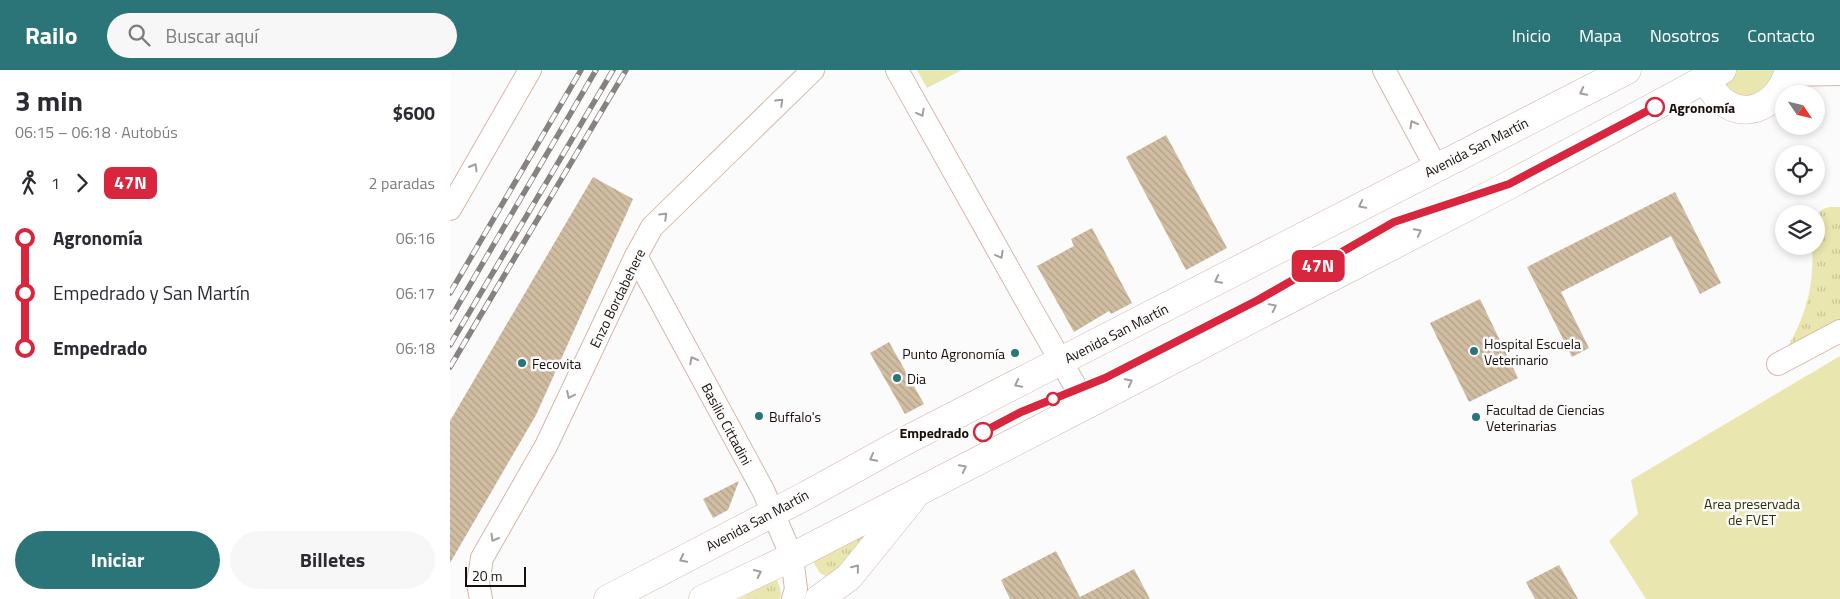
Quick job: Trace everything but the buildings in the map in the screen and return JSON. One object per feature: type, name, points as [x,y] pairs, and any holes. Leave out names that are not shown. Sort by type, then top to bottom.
[{"type":"main road","name":"Avenida San Martín","points":[[608,599],[903,442],[1627,70]]},
{"type":"main road","points":[[704,599],[792,557],[1086,405],[1509,184],[1712,73],[1714,92],[1727,104],[1738,109],[1750,110],[1761,107],[1776,95],[1783,86],[1788,72]]},
{"type":"main road","points":[[819,599],[849,577],[920,490]]},
{"type":"street","points":[[450,209],[530,70]]},
{"type":"street","name":"Enzo Bordabehere","points":[[481,599],[478,583],[482,558],[546,446],[636,256],[652,227],[813,70]]},
{"type":"street","points":[[897,70],[1086,405]]},
{"type":"street","points":[[1384,70],[1436,167]]},
{"type":"street","points":[[1788,72],[1840,74]]},
{"type":"street","name":"Basilio Cittadini","points":[[636,256],[758,482],[772,512],[792,557],[796,589],[793,599]]},
{"type":"street","points":[[1778,364],[1840,331]]},
{"type":"green space","points":[[917,70],[962,70],[927,88]]},
{"type":"green space","points":[[1734,70],[1777,70],[1761,94],[1748,96],[1733,92],[1721,78]]},
{"type":"green space","points":[[1840,207],[1840,331],[1778,364],[1794,336],[1805,308],[1811,279],[1812,255],[1825,255],[1825,208]]},
{"type":"green space","name":"Area preservada de FVET","points":[[1840,356],[1840,599],[1646,599],[1609,541],[1638,514],[1631,480]]},
{"type":"green space","points":[[875,525],[848,560],[827,577],[820,573],[812,560]]},
{"type":"green space","points":[[776,579],[781,594],[780,599],[739,599]]},
{"type":"railway","points":[[450,293],[581,70]]},
{"type":"railway","points":[[450,319],[596,70]]},
{"type":"railway","points":[[450,345],[613,70]]},
{"type":"railway","points":[[450,367],[626,70]]},
{"type":"bus line","name":"47N","points":[[983,432],[1021,412],[1105,378],[1258,300],[1394,222],[1509,184],[1655,107]]},
{"type":"place","name":"Agronomía","points":[[1655,107]]},
{"type":"place","name":"Hospital Escuela Veterinario","points":[[1474,351]]},
{"type":"place","name":"Punto Agronomía","points":[[1015,353]]},
{"type":"place","name":"Fecovita","points":[[522,363]]},
{"type":"place","name":"Dia","points":[[897,378]]},
{"type":"place","name":"Buffalo's","points":[[759,416]]},
{"type":"place","name":"Facultad de Ciencias Veterinarias","points":[[1476,417]]},
{"type":"place","name":"Empedrado","points":[[983,432]]}]
